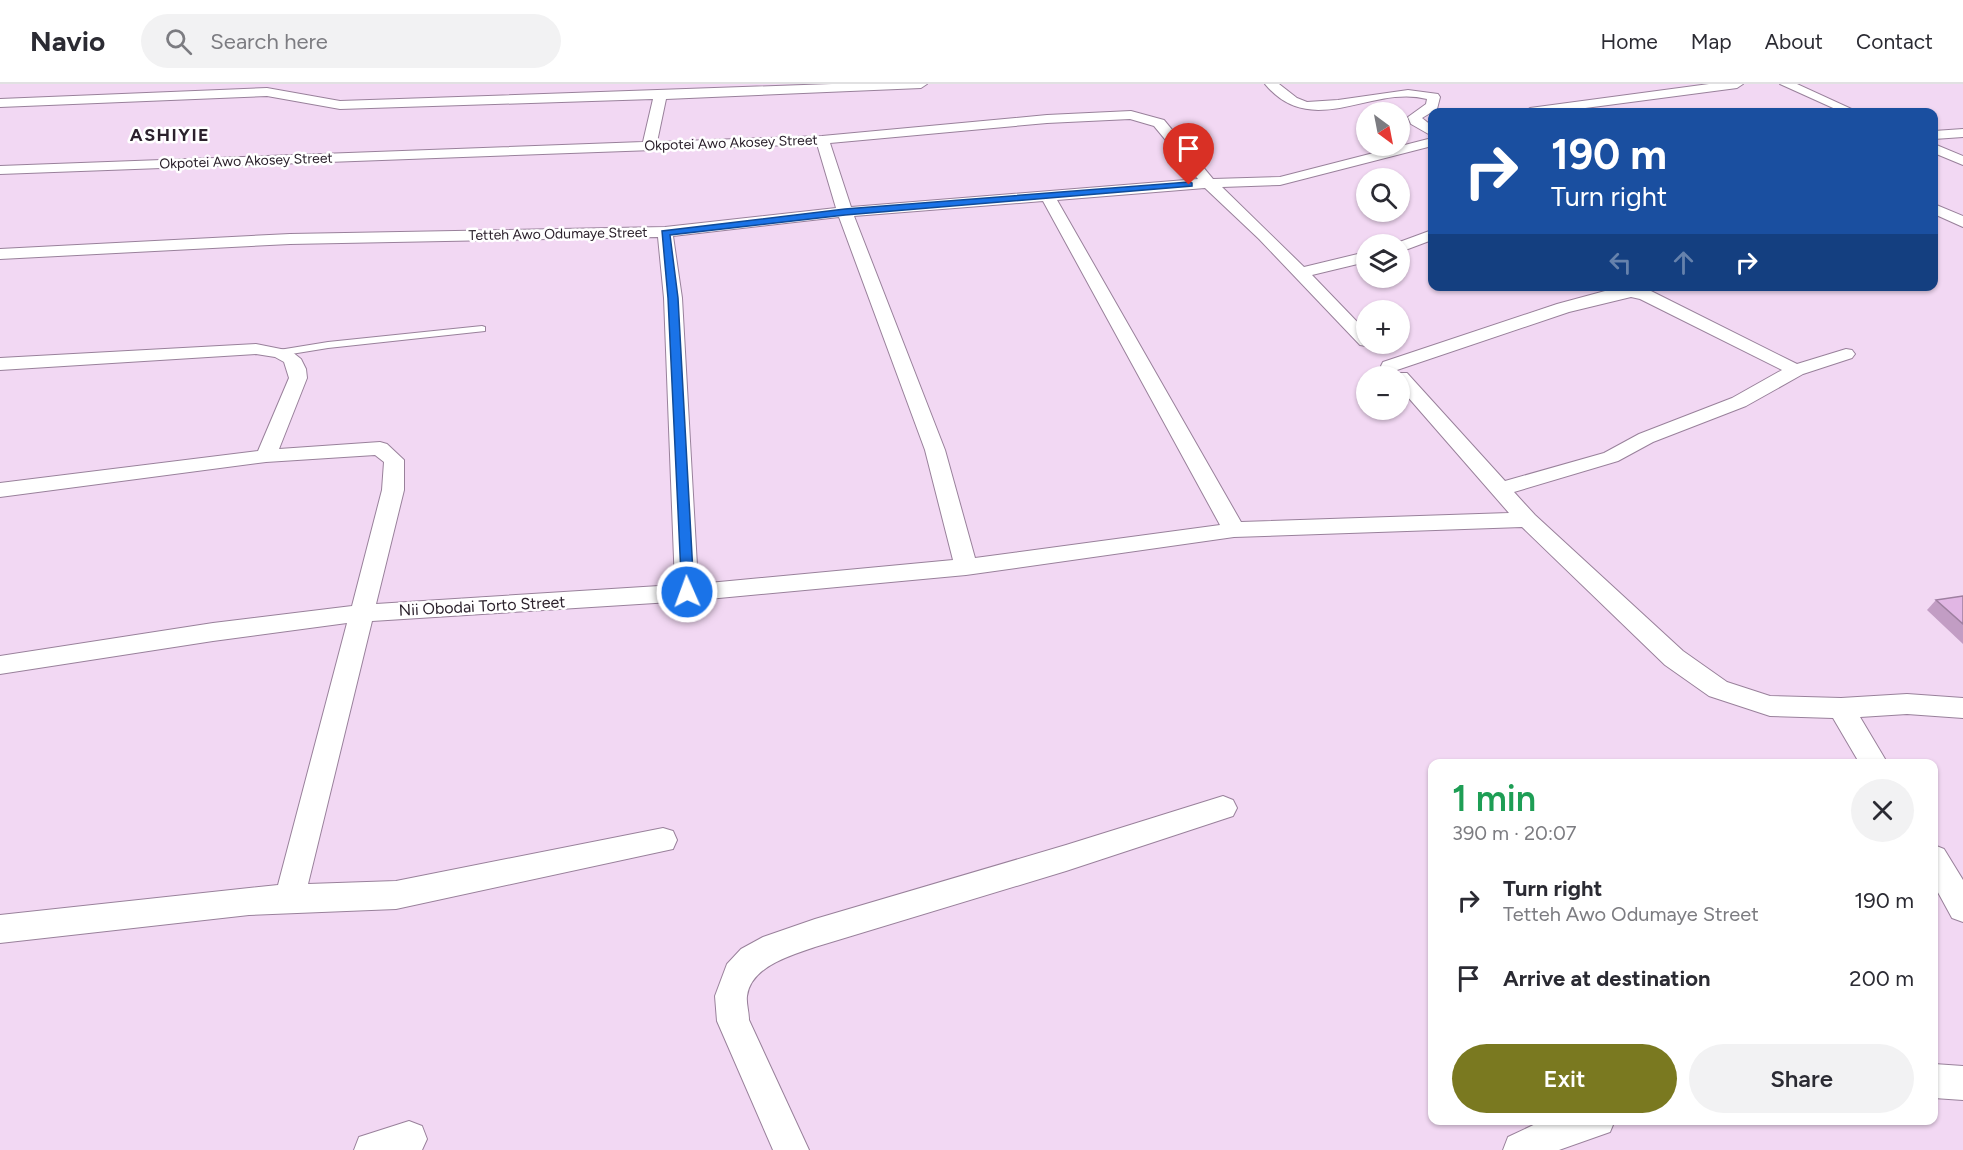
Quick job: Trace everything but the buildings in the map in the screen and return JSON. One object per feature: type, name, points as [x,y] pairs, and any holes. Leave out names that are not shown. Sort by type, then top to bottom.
[{"type":"street","points":[[77,98],[95,84]]},
{"type":"street","points":[[166,94],[178,84]]},
{"type":"street","points":[[0,103],[285,89],[340,105],[400,98],[660,95],[767,88],[921,84]]},
{"type":"street","points":[[1271,84],[1292,100],[1306,106],[1328,105],[1397,88],[1417,87],[1434,97],[1432,106],[1429,108]]},
{"type":"street","points":[[1560,108],[1737,84]]},
{"type":"street","points":[[1786,84],[1843,108]]},
{"type":"street","points":[[649,147],[660,95]]},
{"type":"street","points":[[1428,109],[1416,117],[1416,121],[1428,129]]},
{"type":"street","name":"Okpotei Awo Akosey Street","points":[[0,171],[822,140],[1047,119],[1131,114],[1160,123],[1209,183],[1302,273],[1356,329]]},
{"type":"street","points":[[1938,135],[1963,133]]},
{"type":"street","points":[[822,140],[845,212],[935,450],[966,567]]},
{"type":"street","name":"Tetteh Awo Odumaye Street","points":[[0,254],[290,239],[665,232],[845,212],[1209,183],[1280,181],[1428,143]]},
{"type":"street","points":[[1938,150],[1963,161]]},
{"type":"street","points":[[1048,196],[1234,530]]},
{"type":"street","points":[[1938,211],[1963,222]]},
{"type":"street","points":[[665,232],[673,298],[687,592]]},
{"type":"street","points":[[1410,243],[1428,236]]},
{"type":"street","points":[[1302,273],[1356,260]]},
{"type":"street","points":[[1410,368],[1563,308],[1631,292],[1645,294],[1796,370]]},
{"type":"street","points":[[0,364],[256,349],[279,353],[294,359],[298,367],[298,378],[266,456]]},
{"type":"street","name":"Okpotei Awo Akosey Street","points":[[1379,354],[1390,366]]},
{"type":"street","points":[[1499,490],[1611,457],[1646,438],[1739,402],[1796,370],[1846,354]]},
{"type":"street","name":"Okpotei Awo Akosey Street","points":[[1410,389],[1527,520],[1674,658],[1718,689],[1770,706],[1841,708],[1907,704],[1963,708]]},
{"type":"street","points":[[0,489],[266,456],[380,448],[394,460],[393,490],[290,898]]},
{"type":"street","name":"Nii Obodai Torto Street","points":[[0,665],[213,632],[362,613],[687,592],[966,567],[1234,530],[1527,520]]},
{"type":"street","points":[[1841,708],[1872,759]]},
{"type":"street","points":[[791,1150],[733,1021],[732,996],[738,975],[752,960],[774,947],[814,933],[1224,808]]},
{"type":"street","points":[[0,929],[290,898],[396,895],[663,840]]},
{"type":"street","points":[[1938,865],[1963,908]]},
{"type":"street","points":[[1938,1081],[1963,1083]]},
{"type":"street","points":[[1521,1150],[1556,1133],[1582,1125]]},
{"type":"street","points":[[372,1150],[409,1139]]},
{"type":"lane","points":[[279,353],[328,345],[482,329]]},
{"type":"district","name":"ASHIYIE","points":[[170,135]]},
{"type":"route","points":[[687,592],[673,298],[665,232],[845,212],[1189,185]]}]
